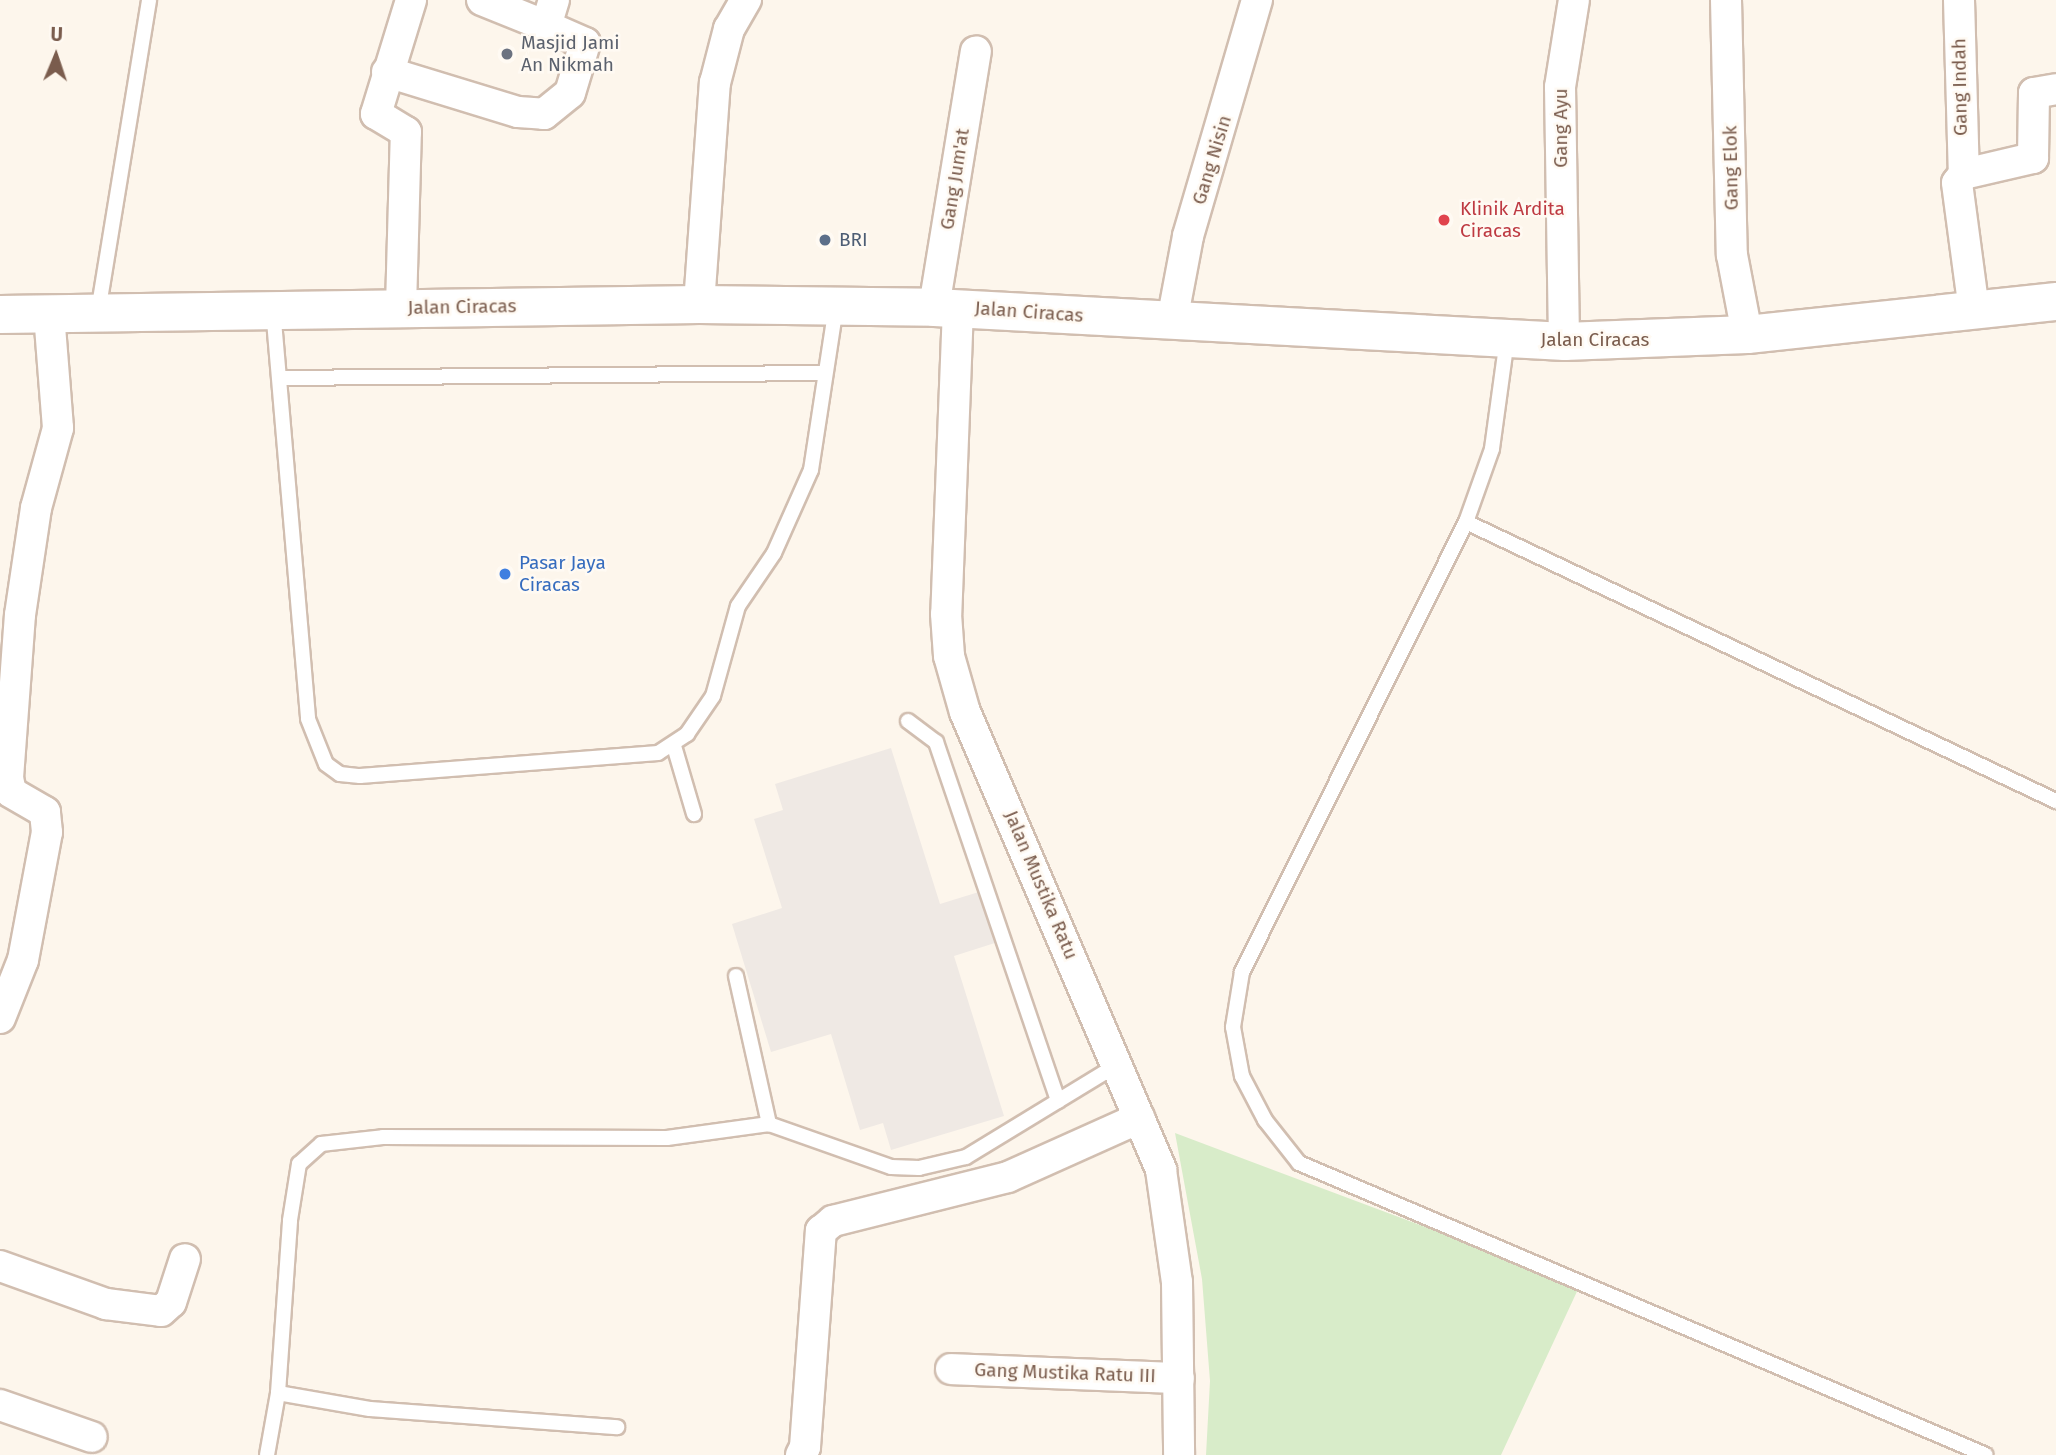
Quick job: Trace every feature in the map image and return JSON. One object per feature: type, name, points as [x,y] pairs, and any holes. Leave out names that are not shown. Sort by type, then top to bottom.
[{"type":"street","points":[[401,307],[406,132],[376,114],[411,0]]},
{"type":"street","points":[[387,72],[518,112],[544,114],[570,93],[585,43],[550,13],[482,0]]},
{"type":"street","points":[[699,304],[715,83],[729,29],[746,0]]},
{"type":"street","name":"Gang Nisin","points":[[1171,321],[1188,236],[1257,0]]},
{"type":"street","name":"Gang Ayu","points":[[1564,341],[1560,87],[1574,0]]},
{"type":"street","name":"Gang Elok","points":[[1726,0],[1732,256],[1747,334]]},
{"type":"street","name":"Gang Indah","points":[[1959,0],[1964,174],[1957,183],[1974,310]]},
{"type":"street","name":"Gang Jum'at","points":[[946,307],[976,51]]},
{"type":"street","points":[[1964,174],[2033,158],[2034,93],[2056,89]]},
{"type":"street","name":"Jalan Ciracas","points":[[0,314],[401,307],[837,305],[946,307],[1564,341],[1747,334],[2056,301]]},
{"type":"street","name":"Jalan Mustika Ratu","points":[[946,307],[946,614],[949,656],[965,712],[1048,897],[1166,1187],[1177,1282],[1179,1455]]},
{"type":"street","points":[[0,1018],[23,960],[47,832],[45,812],[11,792],[8,778],[20,615],[36,508],[58,428],[49,313]]},
{"type":"street","points":[[801,1455],[805,1447],[821,1231],[833,1221],[1008,1177],[1139,1118]]},
{"type":"street","points":[[0,1266],[106,1304],[161,1311],[171,1302],[185,1259]]},
{"type":"street","name":"Gang Mustika Ratu III","points":[[951,1368],[1179,1378]]},
{"type":"street","points":[[0,1405],[92,1437]]},
{"type":"lane","points":[[98,312],[149,0]]},
{"type":"lane","points":[[273,309],[308,719],[326,764],[340,774],[360,776],[658,753],[674,746],[702,717],[713,696],[738,606],[774,553],[797,507],[811,470],[837,305]]},
{"type":"lane","points":[[1507,339],[1492,449],[1466,522],[1242,972],[1233,1027],[1242,1076],[1265,1120],[1299,1163],[1986,1455]]},
{"type":"lane","points":[[280,378],[825,373]]},
{"type":"lane","points":[[1466,522],[2056,801]]},
{"type":"lane","points":[[908,721],[936,742],[1058,1101]]},
{"type":"lane","points":[[674,746],[694,814]]},
{"type":"lane","points":[[736,976],[769,1124]]},
{"type":"lane","points":[[267,1455],[278,1393],[299,1164],[321,1144],[383,1137],[667,1138],[769,1124],[891,1167],[919,1168],[966,1157],[1115,1066]]},
{"type":"lane","points":[[278,1393],[370,1409],[617,1427]]},
{"type":"shaded area","points":[[891,748],[940,904],[982,891],[998,942],[954,956],[1004,1116],[891,1150],[883,1123],[860,1130],[831,1034],[771,1052],[732,924],[782,908],[754,819],[783,810],[775,784]]},
{"type":"green space","points":[[1175,1133],[1580,1285],[1501,1455],[1206,1455],[1210,1381],[1202,1279]]},
{"type":"place","name":"Masjid Jami An Nikmah","points":[[507,54]]},
{"type":"place","name":"Klinik Ardita Ciracas","points":[[1444,220]]},
{"type":"place","name":"BRI","points":[[825,240]]},
{"type":"place","name":"Pasar Jaya Ciracas","points":[[505,574]]}]
